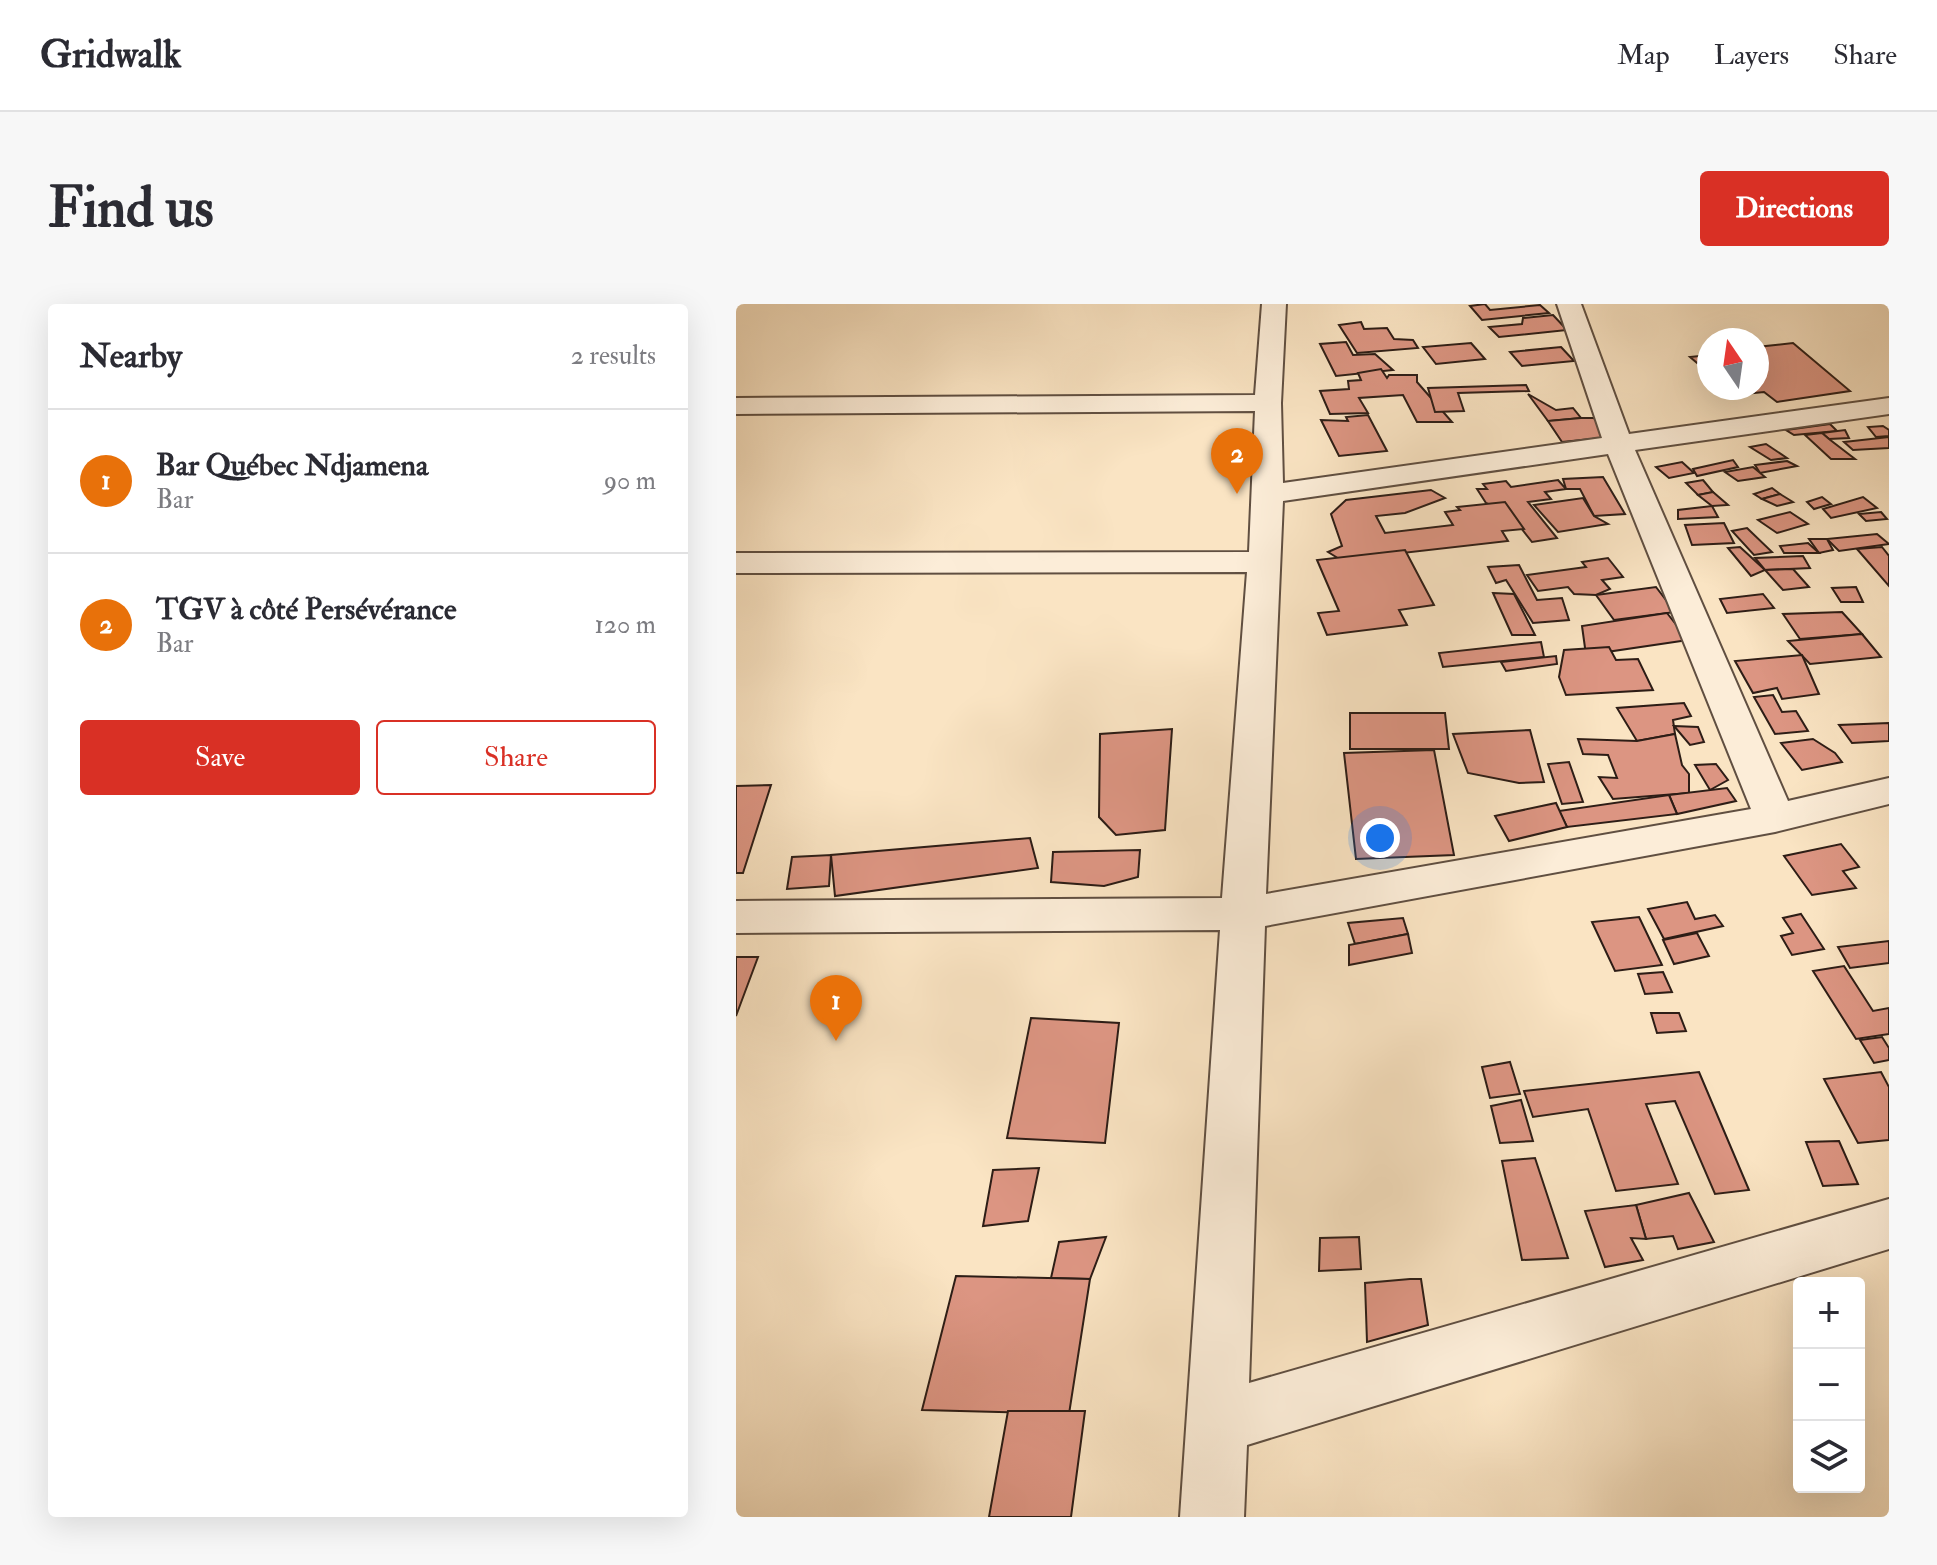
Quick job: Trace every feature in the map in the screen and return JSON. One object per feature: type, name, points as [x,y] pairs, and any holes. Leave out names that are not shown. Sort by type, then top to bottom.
[{"type":"street","points":[[1212,1517],[1243,914],[1265,562],[1268,403],[1274,304]]},
{"type":"street","points":[[1569,304],[1619,446],[1775,818]]},
{"type":"street","points":[[736,406],[1268,403]]},
{"type":"street","points":[[1268,494],[1889,406]]},
{"type":"street","points":[[736,563],[1265,562]]},
{"type":"street","points":[[736,917],[1243,914],[1775,818],[1889,791]]},
{"type":"street","points":[[1217,1423],[1889,1224]]},
{"type":"building","points":[[1485,304],[1490,310],[1540,305],[1549,313],[1482,320],[1470,306]]},
{"type":"building","points":[[1553,315],[1567,330],[1499,337],[1489,327],[1522,324],[1523,318]]},
{"type":"building","points":[[1361,322],[1364,329],[1387,328],[1394,339],[1413,340],[1418,348],[1357,353],[1339,325]]},
{"type":"building","points":[[1346,342],[1353,355],[1375,354],[1393,370],[1336,376],[1320,344]]},
{"type":"building","points":[[1471,343],[1485,359],[1436,364],[1423,347]]},
{"type":"building","points":[[1793,343],[1850,391],[1777,402],[1769,396],[1769,346]]},
{"type":"building","points":[[1561,347],[1574,361],[1522,366],[1510,352]]},
{"type":"building","points":[[1381,369],[1387,378],[1389,375],[1417,375],[1417,382],[1452,422],[1417,422],[1403,395],[1359,398],[1368,413],[1330,414],[1320,391],[1349,389],[1348,381],[1361,380],[1358,373]]},
{"type":"building","points":[[1526,385],[1529,391],[1458,393],[1464,411],[1435,412],[1428,388]]},
{"type":"building","points":[[1528,394],[1556,410],[1573,408],[1581,418],[1548,421]]},
{"type":"building","points":[[1368,415],[1387,451],[1339,456],[1321,420],[1348,421],[1346,417]]},
{"type":"building","points":[[1594,418],[1611,437],[1562,442],[1548,421]]},
{"type":"building","points":[[1830,424],[1837,431],[1794,435],[1786,430]]},
{"type":"building","points":[[1883,426],[1889,430],[1889,436],[1876,437],[1868,427]]},
{"type":"building","points":[[1845,430],[1849,438],[1829,439],[1822,433]]},
{"type":"building","points":[[1822,433],[1855,459],[1831,459],[1805,435]]},
{"type":"building","points":[[1889,437],[1889,448],[1853,450],[1844,442]]},
{"type":"building","points":[[1766,444],[1787,458],[1771,460],[1750,447]]},
{"type":"building","points":[[1733,460],[1738,467],[1697,476],[1693,469]]},
{"type":"building","points":[[1787,461],[1797,466],[1760,473],[1755,465]]},
{"type":"building","points":[[1682,462],[1694,473],[1669,478],[1656,467]]},
{"type":"building","points":[[1753,467],[1765,477],[1738,481],[1725,472]]},
{"type":"building","points":[[1603,477],[1625,514],[1594,516],[1580,489],[1566,489],[1563,479]]},
{"type":"building","points":[[1558,480],[1566,489],[1545,492],[1551,499],[1528,502],[1557,538],[1532,542],[1510,514],[1486,503],[1477,489],[1487,489],[1483,484],[1506,481],[1511,487]]},
{"type":"building","points":[[1703,480],[1713,492],[1698,495],[1686,483]]},
{"type":"building","points":[[1772,488],[1780,494],[1762,499],[1754,494]]},
{"type":"building","points":[[1431,490],[1445,498],[1405,513],[1376,516],[1385,533],[1453,525],[1445,512],[1460,510],[1457,507],[1505,502],[1524,529],[1502,531],[1508,541],[1341,560],[1328,552],[1342,546],[1331,514],[1346,500]]},
{"type":"building","points":[[1713,492],[1728,505],[1712,506],[1698,495]]},
{"type":"building","points":[[1780,494],[1793,502],[1777,506],[1762,499]]},
{"type":"building","points":[[1822,497],[1831,504],[1814,509],[1807,502]]},
{"type":"building","points":[[1863,497],[1877,508],[1831,518],[1823,509]]},
{"type":"building","points":[[1583,498],[1594,516],[1608,524],[1558,532],[1534,505]]},
{"type":"building","points":[[1712,506],[1718,517],[1678,519],[1678,510]]},
{"type":"building","points":[[1790,512],[1808,524],[1777,533],[1758,520]]},
{"type":"building","points":[[1881,512],[1887,519],[1866,521],[1859,514]]},
{"type":"building","points":[[1724,523],[1734,543],[1692,545],[1685,525]]},
{"type":"building","points":[[1747,528],[1772,552],[1754,555],[1732,531]]},
{"type":"building","points":[[1877,534],[1889,544],[1839,551],[1827,539]]},
{"type":"building","points":[[1809,539],[1827,539],[1833,550],[1819,553]]},
{"type":"building","points":[[1808,543],[1819,553],[1784,553],[1780,546]]},
{"type":"building","points":[[1740,547],[1765,570],[1751,576],[1728,548]]},
{"type":"building","points":[[1882,547],[1889,556],[1889,586],[1857,549]]},
{"type":"building","points":[[1405,550],[1434,605],[1399,610],[1407,625],[1327,635],[1318,613],[1339,611],[1317,560]]},
{"type":"building","points":[[1803,556],[1810,568],[1765,570],[1755,558]]},
{"type":"building","points":[[1608,558],[1623,577],[1602,580],[1610,589],[1596,595],[1574,594],[1568,587],[1538,591],[1527,575],[1586,567],[1582,562]]},
{"type":"building","points":[[1519,565],[1537,600],[1562,598],[1569,620],[1533,623],[1506,580],[1496,583],[1488,567]]},
{"type":"building","points":[[1793,569],[1809,587],[1783,590],[1765,570]]},
{"type":"building","points":[[1656,587],[1675,612],[1614,620],[1596,595]]},
{"type":"building","points":[[1856,587],[1863,602],[1841,602],[1832,588]]},
{"type":"building","points":[[1493,593],[1514,594],[1535,635],[1512,635]]},
{"type":"building","points":[[1763,594],[1774,608],[1727,613],[1720,599]]},
{"type":"building","points":[[1842,612],[1862,634],[1800,639],[1783,614]]},
{"type":"building","points":[[1667,613],[1688,640],[1586,655],[1582,626]]},
{"type":"building","points":[[1862,634],[1881,657],[1810,664],[1788,641]]},
{"type":"building","points":[[1541,642],[1544,657],[1443,667],[1439,653]]},
{"type":"building","points":[[1609,647],[1616,660],[1638,659],[1653,690],[1566,695],[1559,677],[1564,650]]},
{"type":"building","points":[[1802,655],[1819,694],[1782,699],[1777,688],[1753,693],[1735,661]]},
{"type":"building","points":[[1556,656],[1557,664],[1506,671],[1501,662]]},
{"type":"building","points":[[1773,695],[1782,712],[1796,711],[1808,731],[1775,734],[1754,697]]},
{"type":"building","points":[[1684,703],[1691,716],[1673,720],[1675,734],[1637,741],[1617,708]]},
{"type":"building","points":[[1350,713],[1445,713],[1449,749],[1350,749]]},
{"type":"building","points":[[1889,723],[1889,741],[1852,743],[1839,725]]},
{"type":"building","points":[[1674,726],[1698,727],[1704,742],[1690,745]]},
{"type":"building","points":[[1172,729],[1165,830],[1116,835],[1099,817],[1100,734]]},
{"type":"building","points":[[1530,730],[1544,782],[1519,783],[1468,773],[1453,734]]},
{"type":"building","points":[[1675,734],[1682,765],[1689,774],[1689,793],[1613,799],[1599,777],[1617,778],[1608,755],[1583,754],[1578,739],[1637,741]]},
{"type":"building","points":[[1813,739],[1835,753],[1842,762],[1802,770],[1781,743]]},
{"type":"building","points":[[1434,750],[1454,855],[1356,859],[1344,753]]},
{"type":"building","points":[[1569,762],[1583,802],[1562,804],[1548,764]]},
{"type":"building","points":[[1716,764],[1728,780],[1710,790],[1695,765]]},
{"type":"building","points":[[771,785],[743,873],[736,873],[736,786]]},
{"type":"building","points":[[1727,788],[1736,801],[1677,814],[1669,795]]},
{"type":"building","points":[[1669,795],[1677,814],[1567,827],[1559,811]]},
{"type":"building","points":[[1556,803],[1567,827],[1509,841],[1495,816]]},
{"type":"building","points":[[1030,838],[1038,868],[835,896],[831,855]]},
{"type":"building","points":[[1841,844],[1859,867],[1843,871],[1856,888],[1812,895],[1784,856]]},
{"type":"building","points":[[1140,850],[1138,877],[1104,886],[1051,882],[1053,852]]},
{"type":"building","points":[[831,855],[829,886],[787,889],[792,857]]},
{"type":"building","points":[[1687,902],[1695,919],[1715,915],[1723,926],[1664,939],[1648,909]]},
{"type":"building","points":[[1801,914],[1824,949],[1792,955],[1781,936],[1793,933],[1783,918]]},
{"type":"building","points":[[1639,917],[1662,965],[1615,971],[1592,922]]},
{"type":"building","points":[[1403,918],[1408,934],[1355,944],[1348,923]]},
{"type":"building","points":[[1697,933],[1709,956],[1674,964],[1663,940]]},
{"type":"building","points":[[1408,934],[1412,953],[1349,965],[1349,945]]},
{"type":"building","points":[[1889,941],[1889,963],[1850,968],[1838,947]]},
{"type":"building","points":[[736,957],[758,957],[736,1016]]},
{"type":"building","points":[[1844,966],[1873,1011],[1889,1008],[1889,1034],[1856,1039],[1813,971]]},
{"type":"building","points":[[1663,972],[1672,992],[1645,994],[1638,974]]},
{"type":"building","points":[[1651,1013],[1679,1013],[1686,1031],[1657,1033]]},
{"type":"building","points":[[1031,1018],[1119,1023],[1105,1143],[1007,1138]]},
{"type":"building","points":[[1882,1037],[1889,1048],[1889,1060],[1874,1063],[1860,1040]]},
{"type":"building","points":[[1510,1062],[1520,1094],[1490,1098],[1482,1067]]},
{"type":"building","points":[[1699,1072],[1749,1190],[1715,1194],[1675,1101],[1646,1104],[1678,1184],[1616,1191],[1588,1109],[1533,1117],[1524,1091]]},
{"type":"building","points":[[1881,1072],[1889,1087],[1889,1140],[1858,1143],[1824,1079]]},
{"type":"building","points":[[1521,1100],[1533,1141],[1500,1143],[1491,1106]]},
{"type":"building","points":[[1839,1141],[1858,1184],[1823,1186],[1806,1142]]},
{"type":"building","points":[[1535,1158],[1568,1258],[1522,1260],[1502,1161]]},
{"type":"building","points":[[1039,1168],[1028,1221],[983,1226],[993,1170]]},
{"type":"building","points":[[1689,1193],[1714,1242],[1678,1249],[1673,1236],[1646,1239],[1636,1205]]},
{"type":"building","points":[[1636,1205],[1646,1239],[1631,1238],[1643,1260],[1605,1267],[1585,1211]]},
{"type":"building","points":[[1106,1237],[1090,1279],[1051,1278],[1059,1242]]},
{"type":"building","points":[[1359,1237],[1361,1269],[1319,1271],[1320,1238]]},
{"type":"building","points":[[956,1276],[1090,1279],[1069,1414],[922,1410]]},
{"type":"building","points":[[1421,1279],[1428,1325],[1367,1342],[1365,1283]]},
{"type":"building","points":[[1008,1411],[1085,1411],[1071,1517],[989,1517]]},
{"type":"place","name":"TGV à côté Persévérance","points":[[1237,494]]},
{"type":"place","name":"Bar Québec Ndjamena","points":[[836,1041]]}]
